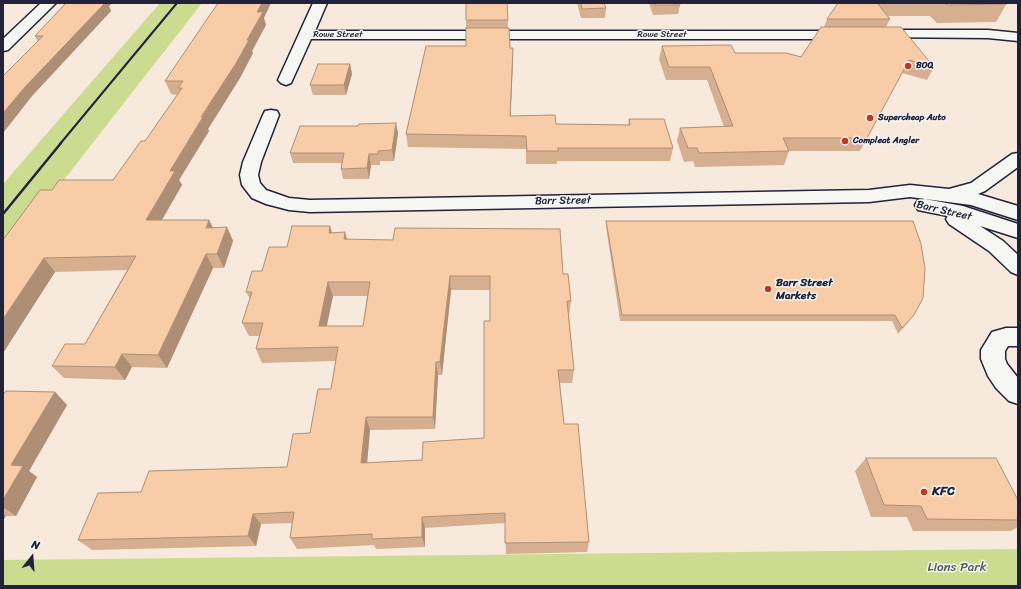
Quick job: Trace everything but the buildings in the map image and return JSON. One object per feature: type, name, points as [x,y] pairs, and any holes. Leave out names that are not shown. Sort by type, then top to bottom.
[{"type":"street","points":[[3,47],[49,3]]},
{"type":"street","points":[[286,80],[320,3]]},
{"type":"street","name":"Rowe Street","points":[[307,35],[988,34],[1018,37]]},
{"type":"street","name":"Barr Street","points":[[271,115],[252,162],[249,175],[251,185],[259,194],[273,200],[289,204],[310,206],[869,196],[943,201],[973,199],[1018,213]]},
{"type":"street","points":[[1018,158],[978,186],[943,201],[1018,267]]},
{"type":"street","name":"Barr Street","points":[[943,201],[963,213],[1018,231]]},
{"type":"street","points":[[1018,337],[1006,337],[995,344],[993,359],[997,369],[1018,393]]},
{"type":"green space","points":[[160,3],[202,3],[3,258],[3,184]]},
{"type":"green space","name":"Lions Park","points":[[1018,549],[1018,586],[3,586],[3,560]]},
{"type":"railway","points":[[60,144],[177,3]]},
{"type":"railway","points":[[3,214],[61,143]]},
{"type":"place","name":"BOQ","points":[[908,66]]},
{"type":"place","name":"Supercheap Auto","points":[[870,118]]},
{"type":"place","name":"Compleat Angler","points":[[845,141]]},
{"type":"place","name":"Barr Street Markets","points":[[768,289]]},
{"type":"place","name":"KFC","points":[[924,492]]}]
